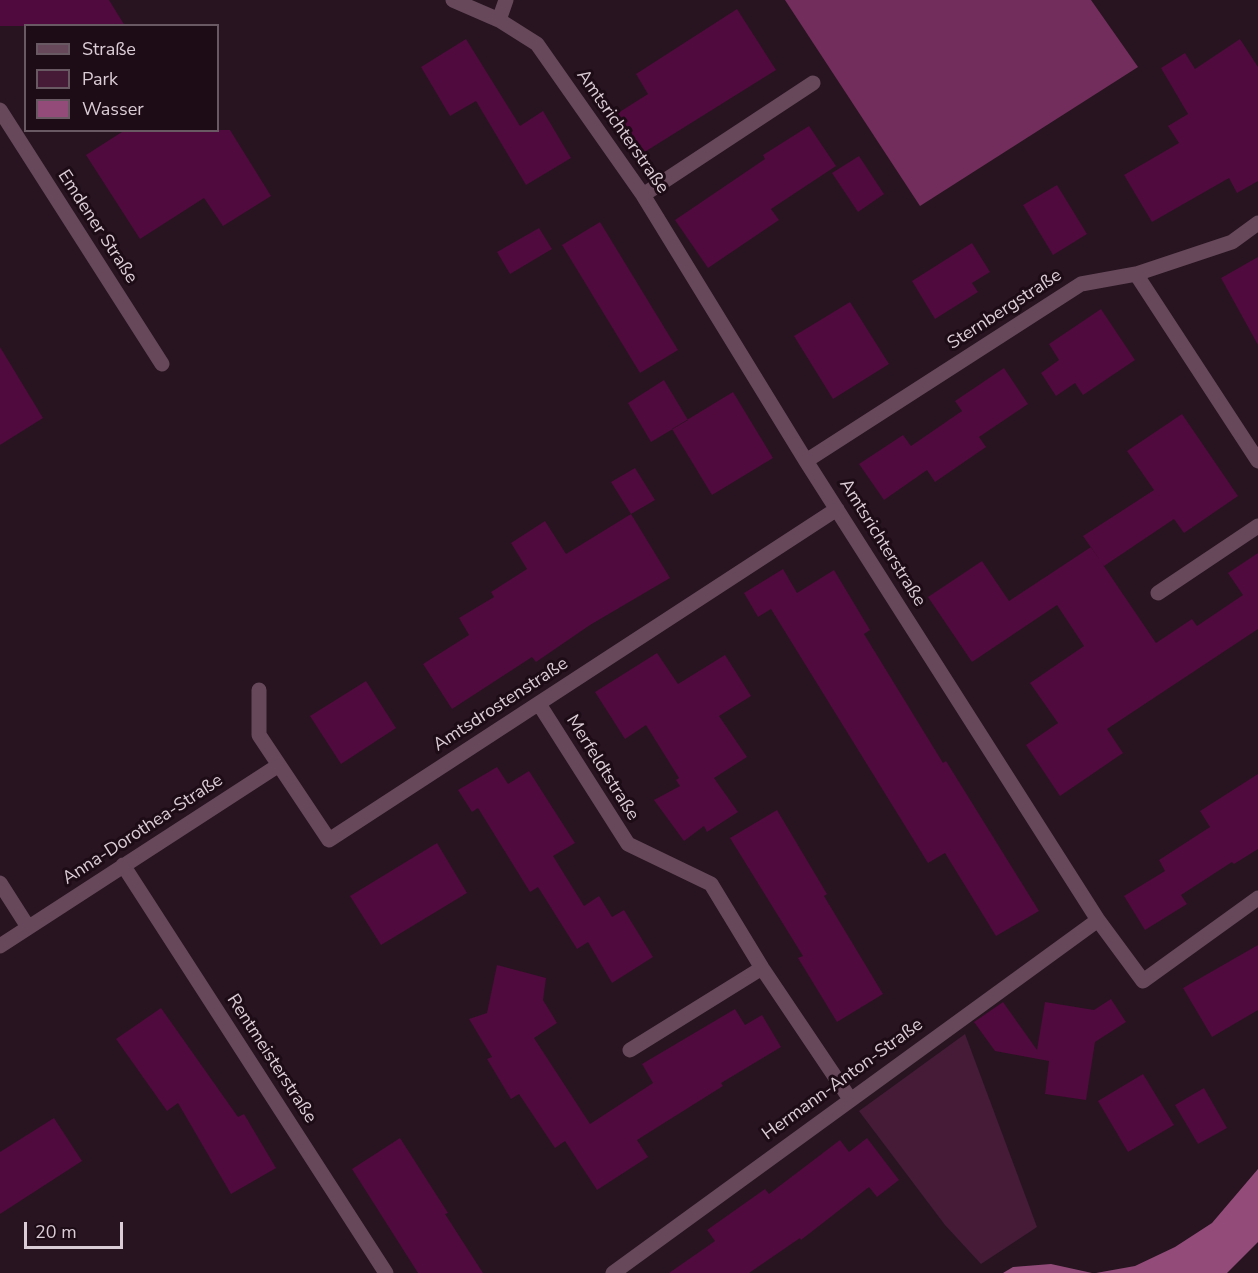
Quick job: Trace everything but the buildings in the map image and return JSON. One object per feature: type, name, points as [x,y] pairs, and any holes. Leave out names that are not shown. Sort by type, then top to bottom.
[{"type":"street","name":"Amtsrichterstraße","points":[[453,0],[499,20],[537,44],[643,195],[806,461],[1098,920],[1143,981],[1258,898]]},
{"type":"street","points":[[499,20],[507,0]]},
{"type":"street","points":[[643,195],[813,82]]},
{"type":"street","name":"Emdener Straße","points":[[0,110],[162,364]]},
{"type":"street","name":"Sternbergstraße","points":[[806,461],[1081,284],[1136,274],[1232,242],[1258,223]]},
{"type":"street","points":[[1136,274],[1258,460]]},
{"type":"street","name":"Amtsdrostenstraße","points":[[259,690],[259,735],[328,840],[837,509]]},
{"type":"street","points":[[1158,592],[1258,526]]},
{"type":"street","name":"Merfeldtstraße","points":[[539,704],[628,844],[711,884],[762,968],[850,1099]]},
{"type":"street","name":"Anna-Dorothea-Straße","points":[[0,945],[279,765]]},
{"type":"street","name":"Rentmeisterstraße","points":[[123,865],[386,1273]]},
{"type":"street","points":[[0,883],[28,927]]},
{"type":"street","name":"Hermann-Anton-Straße","points":[[613,1273],[1098,920]]},
{"type":"street","points":[[630,1050],[762,968]]},
{"type":"green space","points":[[965,1034],[1037,1227],[981,1264],[945,1225],[859,1111]]},
{"type":"shaded area","points":[[785,0],[1091,0],[1138,67],[920,206]]},
{"type":"water","points":[[1258,1169],[1258,1242],[1227,1273],[1096,1273],[1135,1266],[1175,1247],[1212,1223]]},
{"type":"water","points":[[1051,1264],[1092,1273],[1003,1273],[1013,1267]]}]
